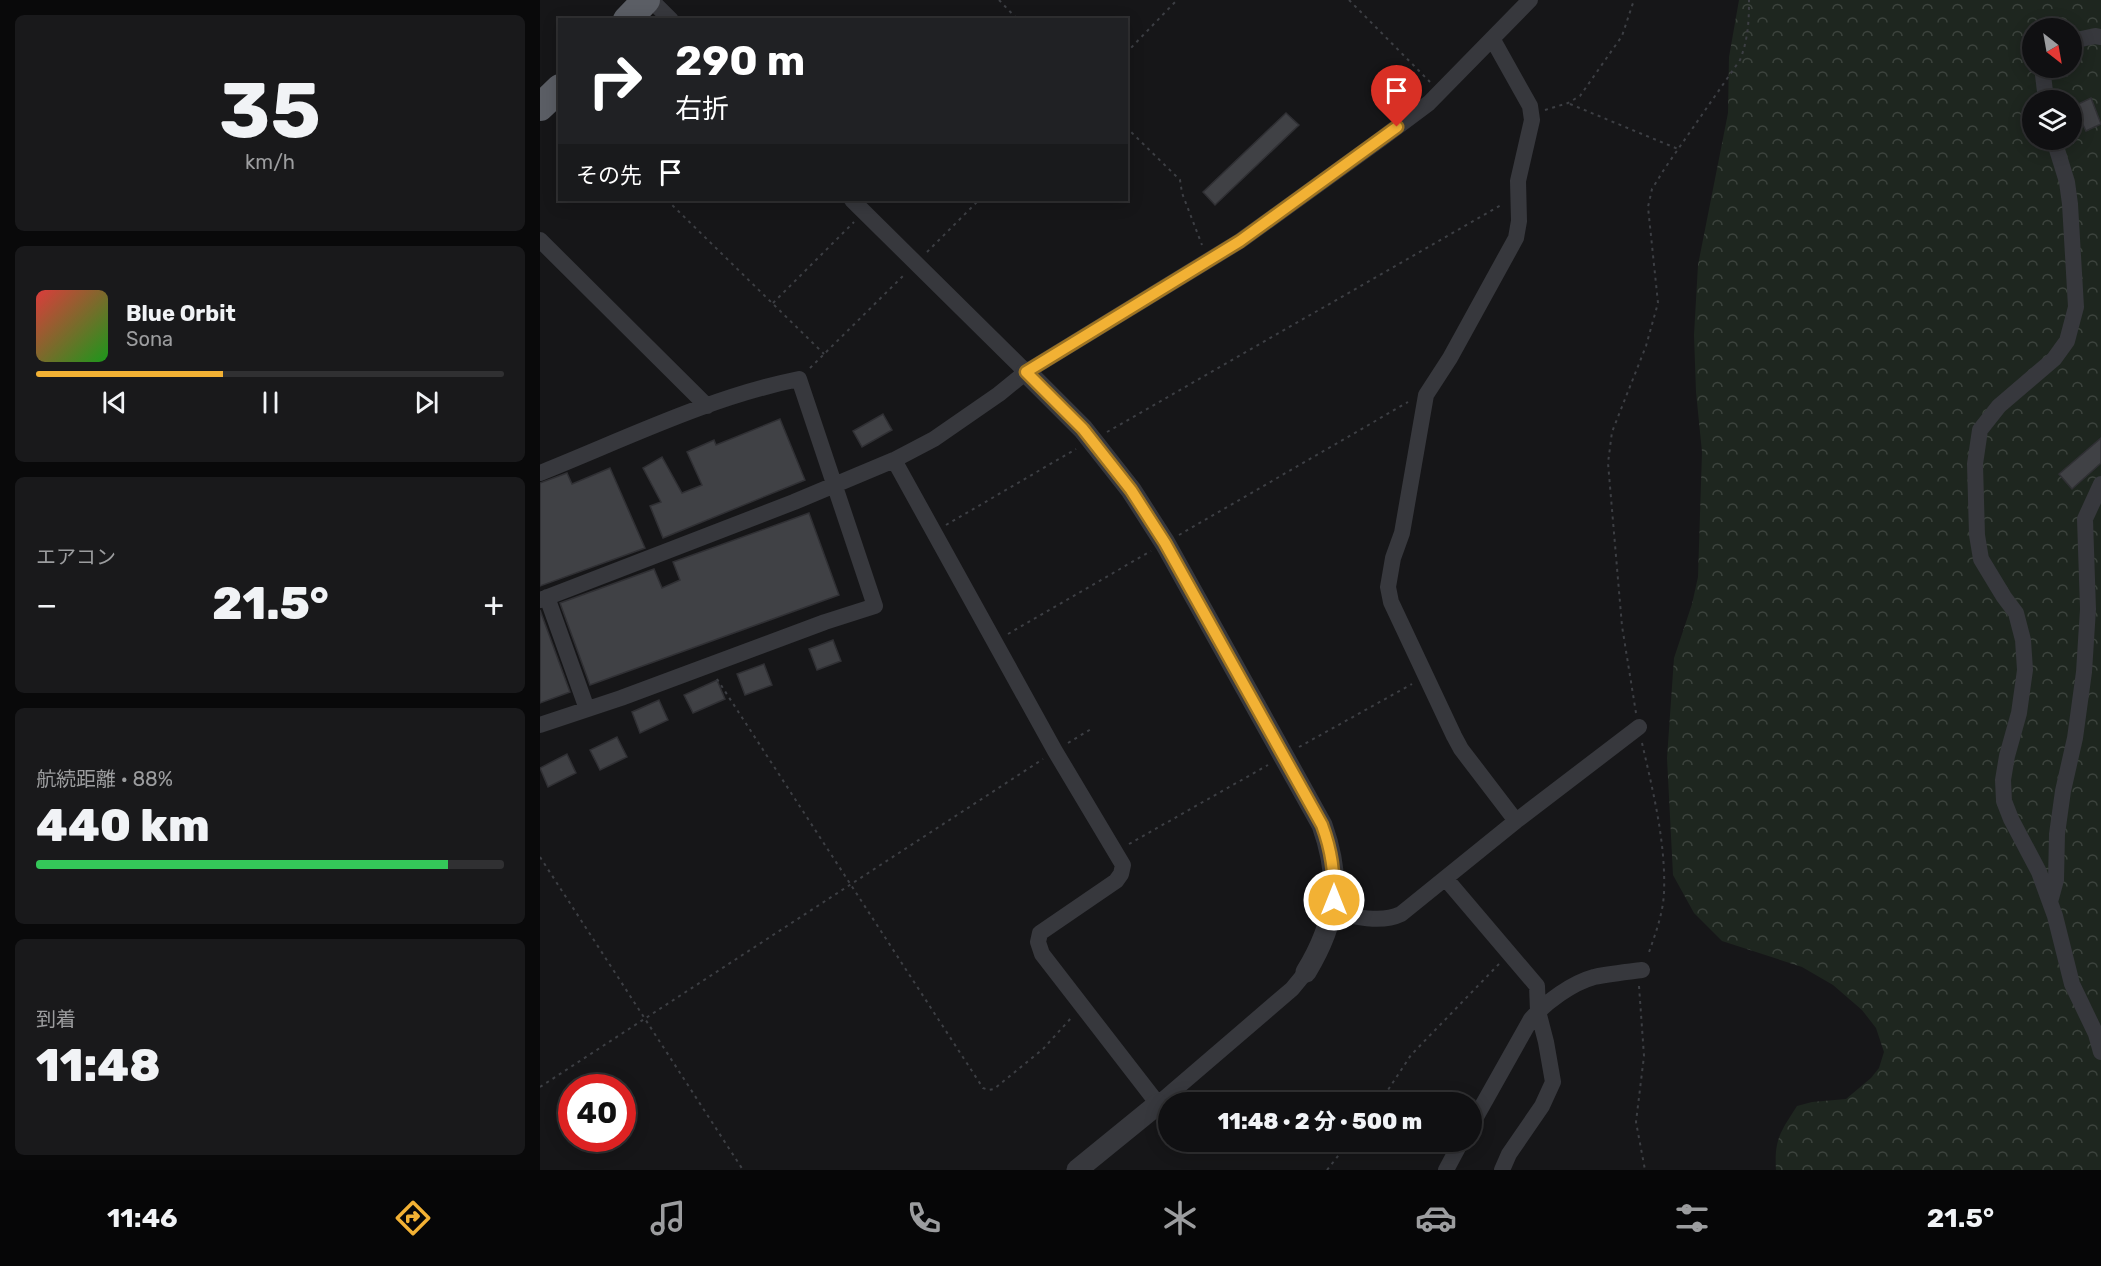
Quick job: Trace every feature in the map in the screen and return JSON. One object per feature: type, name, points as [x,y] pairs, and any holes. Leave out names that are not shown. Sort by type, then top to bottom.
[{"type":"highway","points":[[629,18],[646,0]]},
{"type":"highway","points":[[540,107],[558,90]]},
{"type":"street","points":[[651,0],[669,18]]},
{"type":"street","points":[[587,709],[543,598],[783,506],[894,460],[934,438],[999,394],[1026,372],[1240,241],[1381,139],[1429,103],[1530,0]]},
{"type":"street","points":[[2082,39],[2101,37]]},
{"type":"street","points":[[1492,40],[1530,106],[1532,120],[1518,181],[1519,221],[1516,238],[1450,358],[1426,395],[1402,534],[1393,558],[1388,587],[1391,602],[1461,749],[1516,821]]},
{"type":"street","points":[[2057,150],[2067,182],[2070,204],[2076,306],[2067,341],[2054,359],[2000,406],[1980,430],[1975,464],[1977,535],[1981,559],[2016,613],[2023,640],[2025,670],[2019,713],[2003,780],[2004,801],[2039,872],[2050,902],[2072,984],[2096,1034],[2101,1052]]},
{"type":"street","points":[[853,201],[1092,440],[1131,490],[1165,543],[1322,825],[1331,850],[1334,900],[1321,948],[1306,972],[1292,989],[1172,1092]]},
{"type":"street","points":[[540,240],[706,406]]},
{"type":"street","points":[[540,473],[706,406],[743,393],[800,379],[875,606],[540,725]]},
{"type":"street","points":[[894,460],[1055,751],[1123,865],[1116,881],[1040,933],[1038,942],[1042,954],[1158,1104],[1077,1170]]},
{"type":"street","points":[[2050,902],[2056,880],[2057,834],[2063,791],[2075,738],[2084,672],[2088,609],[2085,519],[2101,484]]},
{"type":"street","points":[[1331,912],[1377,919],[1391,919],[1401,914],[1638,727]]},
{"type":"street","points":[[1446,879],[1537,986],[1538,1011],[1546,1042],[1552,1082],[1542,1106],[1509,1154],[1502,1170]]},
{"type":"street","points":[[1482,1106],[1531,1019],[1538,1011],[1568,989],[1592,978],[1642,970]]},
{"type":"street","points":[[1446,1170],[1456,1152]]},
{"type":"path","points":[[999,0],[1016,18]]},
{"type":"path","points":[[1128,51],[1178,0]]},
{"type":"path","points":[[1348,0],[1416,70],[1441,91]]},
{"type":"path","points":[[1531,114],[1568,103],[1580,96],[1623,36],[1634,0]]},
{"type":"path","points":[[1645,1170],[1636,1122],[1644,1056],[1638,993],[1642,970],[1655,932],[1664,893],[1661,847],[1622,626],[1608,464],[1612,432],[1646,346],[1658,303],[1648,207],[1652,189],[1740,60],[1746,46],[1749,0]]},
{"type":"path","points":[[1568,103],[1678,149]]},
{"type":"path","points":[[1128,129],[1180,180],[1182,193],[1209,260]]},
{"type":"path","points":[[934,532],[1518,195]]},
{"type":"path","points":[[669,201],[824,354]]},
{"type":"path","points":[[800,379],[978,201]]},
{"type":"path","points":[[772,303],[864,212]]},
{"type":"path","points":[[995,641],[1404,405],[1426,395]]},
{"type":"path","points":[[709,666],[983,1088],[994,1089],[1043,1049],[1083,1007]]},
{"type":"path","points":[[540,1087],[1091,729]]},
{"type":"path","points":[[540,857],[743,1170]]},
{"type":"path","points":[[1387,1092],[1412,1055],[1510,953]]},
{"type":"path","points":[[1327,1170],[1341,1152]]},
{"type":"green space","points":[[1739,0],[2101,0],[2101,1170],[1776,1170],[1776,1150],[1780,1136],[1797,1106],[1812,1102],[1846,1099],[1871,1078],[1879,1068],[1884,1052],[1876,1028],[1862,1010],[1833,985],[1802,967],[1722,941],[1694,913],[1673,875],[1667,758],[1674,658],[1692,604],[1698,577],[1702,452],[1696,392],[1694,335],[1698,265],[1728,113],[1729,57]]},
{"type":"building","points":[[2091,98],[2101,124],[2086,131],[2082,123],[2082,102]]},
{"type":"building","points":[[1286,113],[1299,125],[1215,205],[1203,192]]},
{"type":"building","points":[[883,414],[892,430],[862,447],[853,431]]},
{"type":"building","points":[[780,419],[805,480],[663,538],[650,506],[661,502],[643,468],[662,457],[682,493],[702,485],[687,452],[714,440],[716,445]]},
{"type":"building","points":[[2101,438],[2101,463],[2072,489],[2059,474]]},
{"type":"building","points":[[610,468],[645,548],[540,586],[540,483],[567,473],[572,484]]},
{"type":"building","points":[[809,513],[839,595],[590,685],[560,603],[654,569],[662,588],[680,580],[673,562]]},
{"type":"building","points":[[540,610],[570,692],[540,703]]},
{"type":"building","points":[[833,640],[841,661],[817,670],[809,649]]},
{"type":"building","points":[[764,664],[772,685],[745,695],[737,674]]},
{"type":"building","points":[[717,680],[725,699],[693,713],[684,695]]},
{"type":"building","points":[[659,700],[668,720],[640,733],[632,712]]},
{"type":"building","points":[[617,737],[627,757],[600,770],[590,750]]},
{"type":"building","points":[[567,754],[576,773],[548,787],[540,768]]},
{"type":"route","points":[[1334,900],[1331,850],[1322,825],[1165,543],[1131,490],[1100,448],[1026,372],[1240,241],[1397,127]]}]
